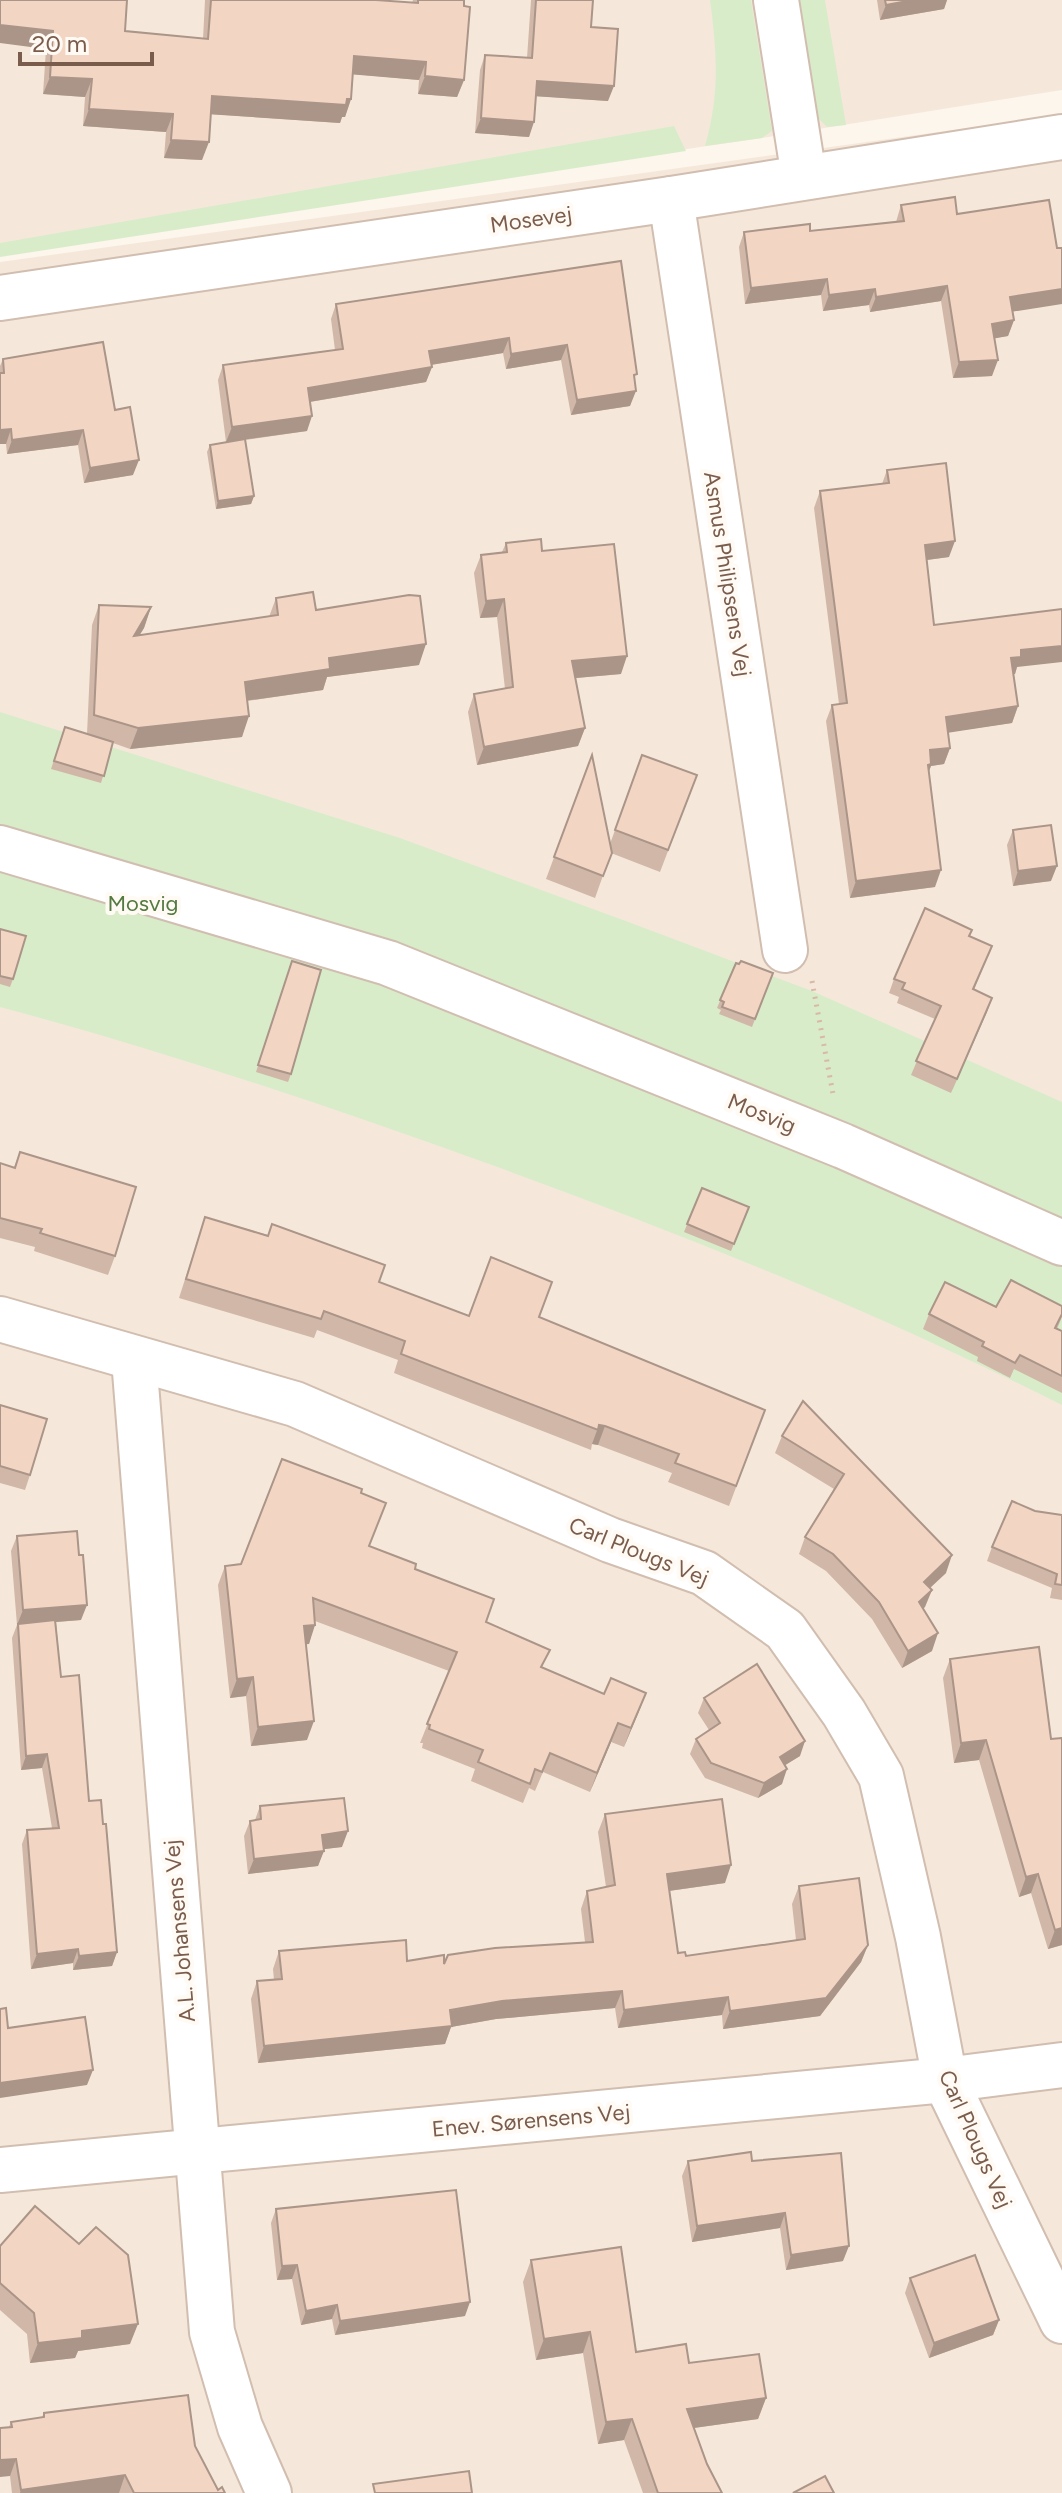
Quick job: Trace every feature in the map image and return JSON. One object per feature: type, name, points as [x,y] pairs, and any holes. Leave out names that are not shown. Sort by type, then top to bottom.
[{"type":"street","points":[[776,0],[804,177]]},
{"type":"street","name":"Mosevej","points":[[0,298],[671,199],[1062,137]]},
{"type":"street","name":"Asmus Philipsens Vej","points":[[671,199],[785,950]]},
{"type":"street","name":"Mosvig","points":[[0,848],[388,963],[843,1146],[1062,1243]]},
{"type":"street","name":"Carl Plougs Vej","points":[[0,1319],[295,1404],[610,1540],[704,1573],[785,1630],[844,1713],[881,1776],[918,1937],[945,2080],[1062,2321]]},
{"type":"street","name":"A.L. Johansens Vej","points":[[134,1359],[212,2332],[240,2427],[269,2493]]},
{"type":"street","name":"Enev. Sørensens Vej","points":[[0,2170],[945,2080],[1062,2065]]},
{"type":"path","points":[[785,950],[812,978],[843,1146]]},
{"type":"shaded area","points":[[0,0],[1062,0],[1062,90],[762,138],[0,250]]},
{"type":"shaded area","points":[[1062,115],[1062,2493],[0,2493],[0,262]]},
{"type":"green space","points":[[710,0],[751,0],[772,131],[762,138],[705,146],[716,73]]},
{"type":"green space","points":[[795,0],[825,0],[846,125],[827,127],[817,117]]},
{"type":"green space","points":[[674,126],[686,151],[0,257],[0,243]]},
{"type":"green space","name":"Mosvig","points":[[0,712],[400,838],[812,991],[1062,1102],[1062,1405],[851,1306],[707,1246],[562,1191],[246,1080],[0,1007]]},
{"type":"building","points":[[0,0],[127,0],[125,31],[208,39],[211,0],[418,3],[418,0],[464,0],[464,6],[470,7],[464,80],[425,76],[426,62],[354,56],[351,99],[347,99],[346,105],[212,96],[209,142],[171,140],[173,114],[89,109],[92,79],[50,77],[53,31],[0,25]]},
{"type":"building","points":[[536,0],[593,0],[591,27],[618,29],[614,86],[537,81],[534,122],[481,118],[485,55],[532,58]]},
{"type":"building","points":[[885,0],[913,0],[886,5]]},
{"type":"building","points":[[955,197],[957,214],[1049,200],[1057,248],[1062,248],[1062,289],[1010,297],[1014,320],[992,324],[998,360],[959,362],[947,286],[876,297],[875,289],[829,295],[827,279],[751,288],[744,232],[810,224],[810,231],[904,221],[901,205]]},
{"type":"building","points":[[621,261],[637,374],[634,375],[636,391],[577,400],[567,345],[511,354],[509,338],[429,351],[432,367],[308,388],[312,416],[232,427],[223,365],[343,349],[336,304]]},
{"type":"building","points":[[103,342],[115,410],[130,407],[139,460],[90,468],[83,430],[12,440],[11,429],[0,430],[0,373],[4,373],[3,359]]},
{"type":"building","points":[[245,439],[254,496],[218,501],[210,445]]},
{"type":"building","points":[[946,463],[955,541],[925,545],[934,625],[1062,609],[1062,646],[1021,650],[1021,657],[1011,658],[1018,706],[946,717],[950,748],[930,750],[931,764],[928,765],[941,870],[856,881],[832,705],[847,703],[820,491],[889,483],[887,470]]},
{"type":"building","points":[[541,539],[542,551],[614,544],[627,656],[572,661],[585,728],[484,747],[474,694],[513,687],[504,599],[486,601],[481,555],[507,552],[506,543]]},
{"type":"building","points":[[313,592],[316,610],[409,595],[420,596],[426,644],[329,658],[330,669],[245,682],[249,716],[138,728],[94,715],[99,605],[151,607],[134,636],[278,615],[276,598]]},
{"type":"building","points":[[65,727],[113,742],[104,776],[54,761]]},
{"type":"building","points":[[592,755],[612,853],[603,876],[554,857]]},
{"type":"building","points":[[642,755],[697,775],[668,850],[615,830]]},
{"type":"building","points":[[1051,825],[1057,866],[1018,871],[1013,830]]},
{"type":"building","points":[[925,908],[972,930],[969,936],[992,946],[973,989],[992,998],[957,1079],[916,1061],[941,1006],[902,989],[905,983],[894,979]]},
{"type":"building","points":[[0,929],[26,936],[13,979],[0,976]]},
{"type":"building","points":[[292,961],[321,970],[291,1074],[258,1065]]},
{"type":"building","points":[[741,961],[773,973],[755,1019],[722,1007],[724,1002],[720,1000],[736,963]]},
{"type":"building","points":[[20,1152],[136,1187],[115,1256],[40,1233],[42,1229],[0,1218],[0,1163],[15,1168]]},
{"type":"building","points":[[702,1188],[749,1207],[734,1244],[687,1224]]},
{"type":"building","points":[[205,1217],[268,1236],[272,1224],[385,1265],[379,1282],[469,1316],[491,1257],[552,1282],[539,1317],[765,1410],[736,1486],[675,1463],[679,1454],[605,1426],[599,1425],[598,1430],[401,1354],[405,1341],[324,1311],[321,1319],[186,1279]]},
{"type":"building","points":[[1011,1280],[1062,1306],[1062,1314],[1055,1328],[1062,1331],[1062,1376],[1020,1355],[1015,1363],[982,1346],[984,1342],[929,1314],[945,1282],[996,1307]]},
{"type":"building","points":[[803,1401],[952,1555],[924,1582],[932,1590],[919,1602],[938,1633],[908,1651],[879,1602],[833,1554],[805,1537],[844,1474],[782,1436]]},
{"type":"building","points":[[0,1405],[47,1419],[30,1475],[0,1466]]},
{"type":"building","points":[[282,1459],[362,1489],[361,1493],[386,1503],[369,1546],[416,1564],[415,1569],[494,1599],[486,1622],[550,1650],[541,1667],[604,1694],[611,1678],[646,1693],[631,1728],[618,1723],[597,1773],[550,1753],[542,1772],[535,1769],[530,1784],[478,1762],[483,1750],[429,1729],[430,1725],[427,1724],[457,1652],[313,1598],[315,1625],[304,1626],[314,1721],[258,1727],[253,1677],[237,1679],[225,1566],[241,1564]]},
{"type":"building","points":[[1012,1501],[1035,1511],[1062,1515],[1062,1585],[1055,1584],[1057,1574],[992,1547]]},
{"type":"building","points":[[77,1531],[79,1555],[83,1555],[87,1605],[23,1610],[17,1536]]},
{"type":"building","points":[[55,1620],[61,1677],[79,1675],[89,1801],[101,1800],[103,1824],[106,1824],[117,1952],[79,1956],[78,1949],[37,1954],[27,1830],[59,1828],[47,1754],[26,1756],[18,1624]]},
{"type":"building","points":[[1039,1647],[1051,1739],[1062,1738],[1062,1928],[1055,1930],[1038,1874],[1026,1877],[986,1740],[961,1743],[950,1659]]},
{"type":"building","points":[[757,1664],[805,1741],[780,1757],[787,1769],[764,1783],[711,1763],[696,1739],[720,1723],[704,1698]]},
{"type":"building","points":[[344,1798],[348,1831],[322,1835],[324,1851],[254,1859],[250,1821],[261,1819],[260,1806]]},
{"type":"building","points":[[722,1799],[731,1865],[667,1874],[678,1953],[685,1952],[686,1956],[805,1939],[799,1886],[859,1878],[868,1945],[826,1998],[730,2011],[728,1997],[624,2010],[622,1991],[502,2001],[450,2010],[452,2026],[264,2046],[257,1981],[282,1979],[279,1951],[406,1940],[407,1961],[444,1955],[444,1964],[448,1955],[495,1948],[593,1942],[587,1891],[615,1885],[605,1814]]},
{"type":"building","points":[[6,2008],[8,2028],[85,2017],[93,2070],[0,2083],[0,2009]]},
{"type":"building","points":[[751,2152],[752,2161],[841,2153],[849,2246],[791,2255],[785,2213],[697,2226],[688,2161]]},
{"type":"building","points":[[456,2190],[470,2302],[340,2321],[337,2305],[306,2311],[297,2265],[282,2266],[276,2209]]},
{"type":"building","points":[[35,2206],[79,2244],[96,2227],[128,2255],[138,2324],[82,2331],[82,2338],[38,2343],[34,2313],[0,2283],[0,2246]]},
{"type":"building","points":[[621,2247],[636,2352],[686,2344],[689,2363],[759,2354],[766,2398],[687,2409],[707,2464],[722,2493],[658,2493],[632,2419],[606,2422],[590,2332],[544,2339],[531,2260]]},
{"type":"building","points":[[975,2255],[999,2320],[934,2343],[910,2278]]},
{"type":"building","points":[[188,2395],[195,2446],[218,2490],[222,2487],[225,2493],[134,2493],[125,2475],[21,2490],[16,2459],[0,2460],[0,2428],[12,2427],[11,2422],[44,2417],[44,2413]]},
{"type":"building","points":[[469,2471],[472,2493],[375,2493],[373,2484]]},
{"type":"building","points":[[825,2476],[834,2493],[793,2493]]}]
